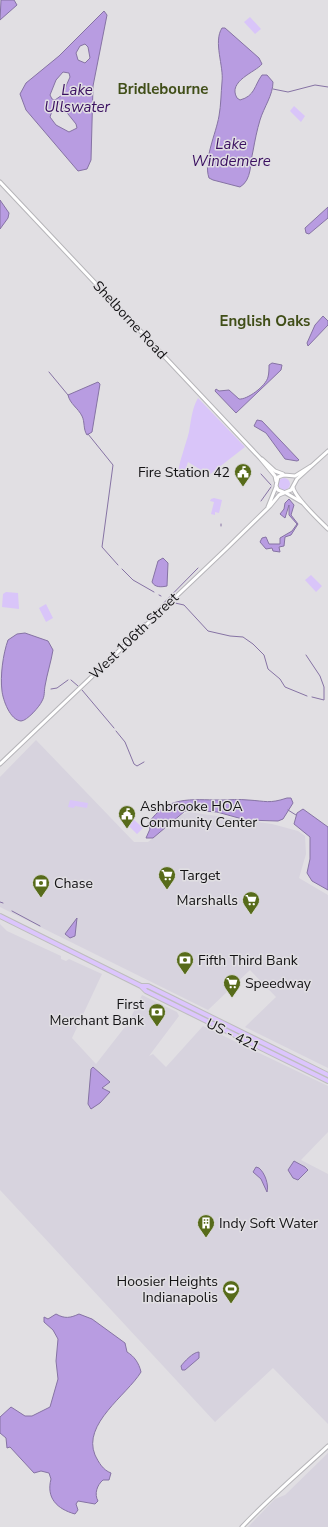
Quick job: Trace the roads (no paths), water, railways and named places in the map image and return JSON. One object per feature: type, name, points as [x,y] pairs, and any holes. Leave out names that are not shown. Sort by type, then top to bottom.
[{"type":"main road","name":"US - 421","points":[[0,916],[141,986],[146,991],[328,1081]]},
{"type":"main road","name":"US - 421","points":[[141,986],[148,986],[328,1075]]},
{"type":"street","name":"Shelborne Road","points":[[0,182],[260,458],[275,476],[276,481]]},
{"type":"street","points":[[284,492],[293,486],[297,478],[328,451]]},
{"type":"street","name":"Shelborne Road","points":[[260,458],[276,472],[284,475]]},
{"type":"street","points":[[303,503],[276,487],[276,481],[279,476],[295,476],[315,463]]},
{"type":"street","points":[[290,476],[294,492],[328,529]]},
{"type":"street","name":"West 106th Street","points":[[268,507],[276,487]]},
{"type":"street","name":"West 106th Street","points":[[0,764],[226,549],[273,503],[278,495],[284,492]]},
{"type":"street","points":[[242,1527],[268,1500],[328,1446]]},
{"type":"water","points":[[1,0],[14,0],[17,5],[0,20]]},
{"type":"water","name":"Lake Ullswater","points":[[104,11],[107,15],[93,86],[91,160],[87,169],[78,171],[26,110],[20,94],[26,83],[59,56]],"holes":[[[85,44],[88,47],[90,58],[85,63],[78,60],[76,53],[80,46]],[[63,72],[69,73],[70,77],[62,95],[55,100],[52,99],[50,95],[56,80]],[[60,104],[76,124],[77,128],[69,132],[56,125],[50,117],[53,108]]]},
{"type":"water","name":"Lake Windemere","points":[[222,28],[225,28],[259,58],[262,64],[239,82],[235,92],[237,98],[240,100],[249,96],[262,75],[267,75],[273,82],[272,92],[258,128],[249,176],[240,187],[209,178],[208,171],[209,155],[220,108],[222,76],[218,40]]},
{"type":"water","points":[[0,200],[9,213],[8,218],[0,229]]},
{"type":"water","points":[[328,207],[328,218],[309,234],[306,233],[305,228]]},
{"type":"water","points":[[323,316],[328,321],[328,325],[308,346],[307,343],[315,325]]},
{"type":"water","points":[[272,363],[282,365],[281,370],[236,413],[215,391],[216,389],[219,391],[229,390],[239,399],[247,397],[256,392],[267,381],[269,365]]},
{"type":"water","points":[[98,382],[100,384],[92,432],[87,435],[82,416],[70,401],[68,395]]},
{"type":"water","points":[[257,420],[262,421],[299,460],[285,459],[266,433],[254,426]]},
{"type":"water","points":[[289,499],[294,505],[291,515],[298,524],[291,535],[285,537],[284,546],[279,547],[280,552],[273,551],[272,548],[266,549],[260,542],[262,538],[266,537],[269,544],[280,544],[280,538],[292,531],[297,524],[289,515],[289,505],[285,518],[280,514],[284,509],[285,503]]},
{"type":"water","points":[[163,558],[168,563],[167,586],[159,587],[152,582],[158,561]]},
{"type":"water","points":[[25,633],[48,641],[53,650],[43,699],[39,706],[27,719],[21,721],[17,720],[8,709],[3,695],[1,679],[3,658],[8,640],[17,634]]},
{"type":"water","points":[[291,798],[293,803],[283,819],[278,821],[246,820],[217,812],[190,810],[185,811],[153,838],[146,838],[150,829],[148,824],[155,815],[163,808],[180,801],[245,800],[271,802]]},
{"type":"water","points":[[303,809],[328,827],[328,890],[312,881],[307,873],[310,859],[310,837],[294,824],[297,813]]},
{"type":"water","points":[[77,918],[75,936],[70,938],[65,934]]},
{"type":"water","points":[[93,1067],[110,1082],[102,1088],[110,1092],[100,1103],[91,1109],[88,1104],[91,1069]]},
{"type":"water","points":[[294,1161],[308,1170],[298,1180],[293,1178],[288,1170]]},
{"type":"water","points":[[256,1167],[261,1170],[265,1176],[267,1192],[261,1179],[253,1172]]},
{"type":"water","points":[[56,1314],[62,1317],[68,1317],[79,1314],[92,1319],[125,1343],[127,1352],[136,1360],[141,1372],[100,1421],[95,1432],[93,1443],[95,1455],[102,1466],[111,1473],[109,1480],[103,1480],[98,1487],[96,1495],[98,1501],[95,1504],[78,1501],[76,1504],[78,1510],[75,1514],[63,1509],[54,1502],[50,1492],[51,1479],[49,1473],[41,1471],[34,1473],[10,1447],[7,1448],[6,1438],[0,1433],[0,1417],[11,1407],[25,1416],[32,1416],[50,1407],[58,1379],[56,1361],[58,1339],[53,1330],[44,1322],[44,1317],[48,1319]]},
{"type":"water","points":[[199,1352],[199,1358],[185,1370],[182,1370],[181,1366],[184,1362],[191,1355]]},
{"type":"waterway","points":[[273,89],[288,92],[315,85],[328,87]]},
{"type":"waterway","points":[[49,372],[68,395]]},
{"type":"waterway","points":[[88,434],[113,465],[102,547],[118,565]]},
{"type":"waterway","points":[[261,474],[271,485]]},
{"type":"waterway","points":[[261,501],[271,487]]},
{"type":"waterway","points":[[148,619],[198,568]]},
{"type":"waterway","points":[[122,569],[133,580],[154,592]]},
{"type":"waterway","points":[[175,603],[184,605],[208,631],[230,636],[243,637],[253,644],[264,655],[268,669],[280,679],[285,687],[307,696]]},
{"type":"waterway","points":[[136,630],[144,623]]},
{"type":"waterway","points":[[306,655],[320,676],[324,687],[324,700],[312,697]]},
{"type":"waterway","points":[[51,689],[57,688],[68,680]]},
{"type":"waterway","points":[[71,680],[78,686]]},
{"type":"waterway","points":[[82,690],[114,728]]},
{"type":"waterway","points":[[116,731],[125,742],[134,764],[137,766],[144,762]]},
{"type":"waterway","points":[[288,810],[296,815]]},
{"type":"waterway","points":[[12,911],[40,926]]},
{"type":"place","name":"Fire Station 42","points":[[243,487]]},
{"type":"place","name":"Ashbrooke HOA Community Center","points":[[127,829]]},
{"type":"place","name":"Target","points":[[167,890]]},
{"type":"place","name":"Chase","points":[[41,898]]},
{"type":"place","name":"Marshalls","points":[[251,915]]},
{"type":"place","name":"Fifth Third Bank","points":[[185,975]]},
{"type":"place","name":"Speedway","points":[[232,998]]},
{"type":"place","name":"First Merchant Bank","points":[[157,1027]]},
{"type":"place","name":"Indy Soft Water","points":[[206,1238]]},
{"type":"place","name":"Hoosier Heights Indianapolis","points":[[231,1304]]},
{"type":"district","name":"Bridlebourne","points":[[163,89]]},
{"type":"district","name":"English Oaks","points":[[265,321]]}]
